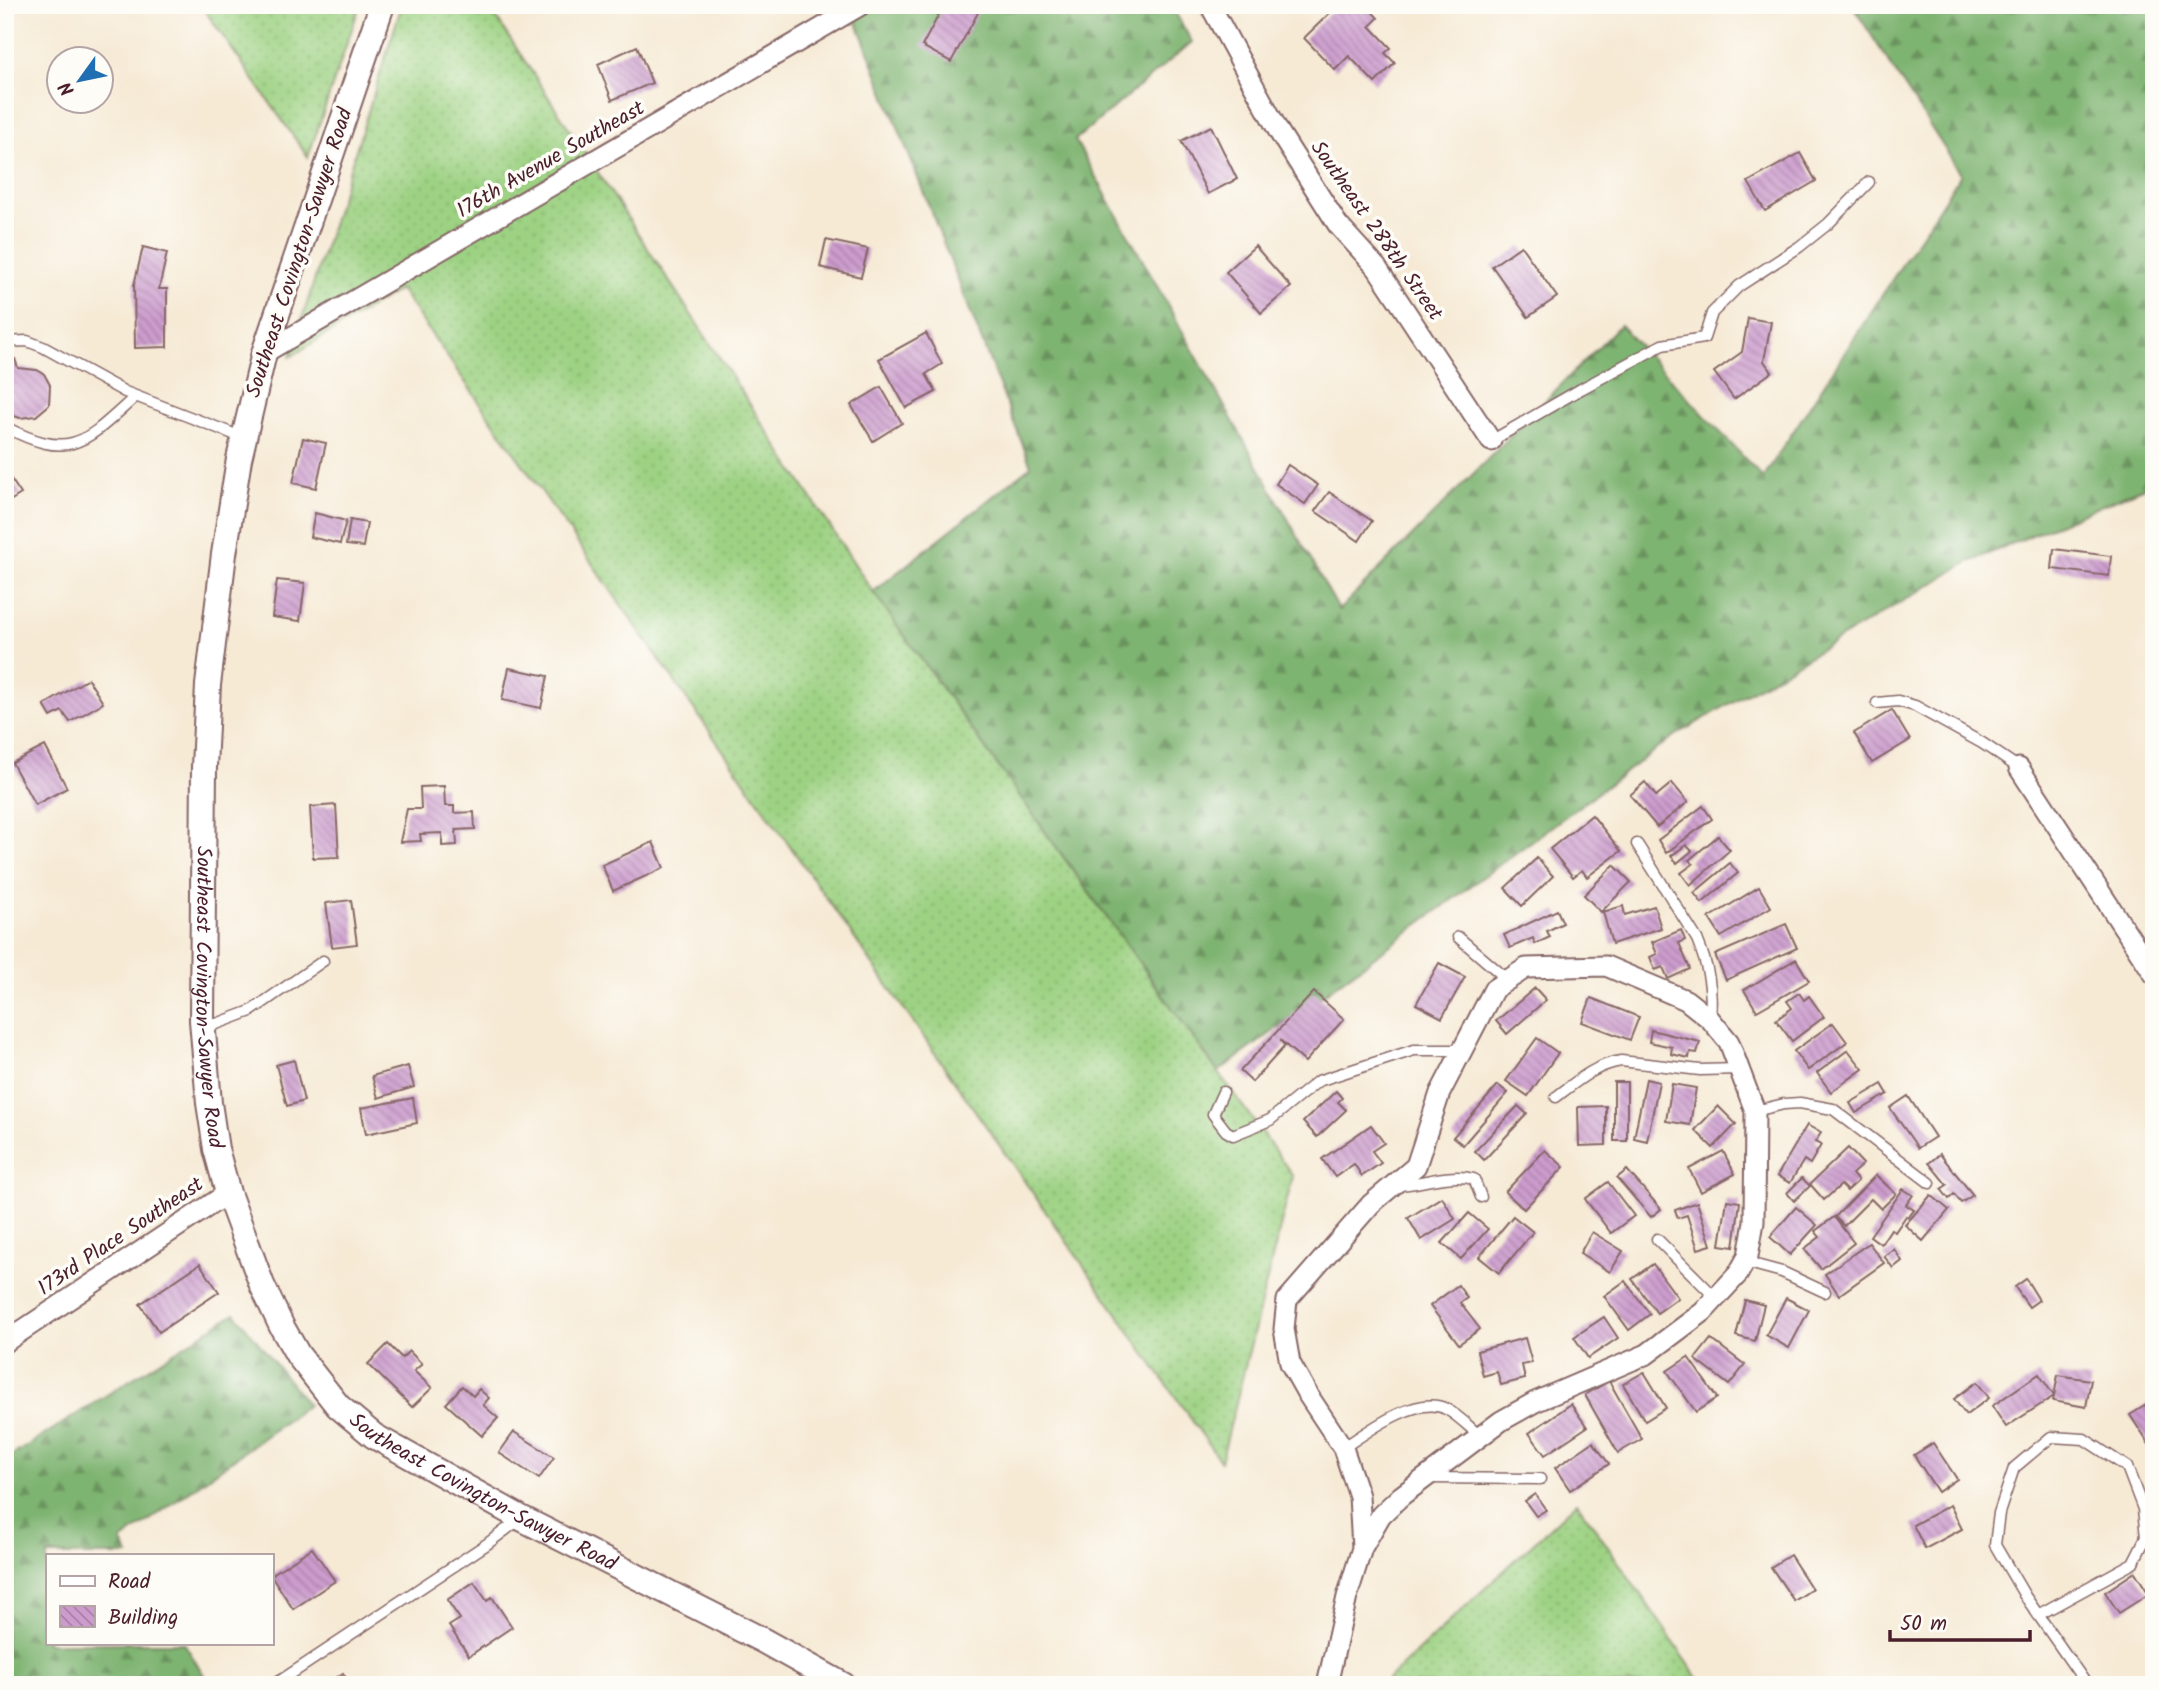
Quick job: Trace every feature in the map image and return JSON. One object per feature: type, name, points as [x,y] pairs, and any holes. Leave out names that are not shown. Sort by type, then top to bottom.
[{"type":"street","name":"Southeast Covington-Sawyer Road","points":[[382,5],[264,353],[244,438],[224,554],[208,685],[204,767],[202,1029],[216,1149],[228,1193],[262,1285],[298,1355],[338,1406],[374,1436],[521,1518],[762,1640],[843,1685]]},
{"type":"street","name":"176th Avenue Southeast","points":[[264,353],[861,5]]},
{"type":"street","name":"Southeast 288th Street","points":[[1210,5],[1279,132],[1338,225],[1377,268],[1491,441]]},
{"type":"street","points":[[2019,768],[2154,974]]},
{"type":"street","points":[[1327,1685],[1347,1597],[1362,1548],[1381,1516],[1425,1478],[1501,1421],[1535,1402],[1647,1354],[1703,1312],[1738,1275],[1745,1262],[1754,1222],[1755,1111],[1729,1042],[1710,1018],[1686,1000],[1606,966],[1526,968],[1494,989],[1440,1093],[1416,1166],[1371,1204],[1287,1300],[1284,1329],[1290,1363],[1343,1448],[1359,1496],[1362,1548]]},
{"type":"street","name":"173rd Place Southeast","points":[[5,1342],[228,1193]]},
{"type":"lane","points":[[1491,441],[1581,388],[1662,345],[1704,338],[1712,313],[1739,286],[1800,247],[1828,224],[1869,182]]},
{"type":"lane","points":[[5,342],[27,341],[43,347],[135,397],[244,438]]},
{"type":"lane","points":[[5,427],[52,446],[73,444],[96,431],[135,397]]},
{"type":"lane","points":[[1877,702],[1898,701],[1915,706],[1982,743],[2019,768]]},
{"type":"lane","points":[[1637,844],[1697,939],[1711,983],[1710,1018]]},
{"type":"lane","points":[[1458,937],[1508,980]]},
{"type":"lane","points":[[202,1029],[251,1011],[323,961]]},
{"type":"lane","points":[[1223,1092],[1213,1114],[1217,1122],[1233,1135],[1270,1120],[1318,1081],[1414,1050],[1462,1050]]},
{"type":"lane","points":[[1556,1097],[1591,1071],[1621,1061],[1700,1070],[1741,1069]]},
{"type":"lane","points":[[1755,1111],[1800,1103],[1833,1109],[1930,1183]]},
{"type":"lane","points":[[1392,1186],[1446,1177],[1465,1177],[1474,1179],[1480,1197]]},
{"type":"lane","points":[[1657,1239],[1716,1298]]},
{"type":"lane","points":[[1745,1262],[1782,1272],[1825,1292]]},
{"type":"lane","points":[[1343,1448],[1403,1412],[1428,1405],[1446,1408],[1480,1436]]},
{"type":"lane","points":[[2038,1615],[2133,1563],[2146,1537],[2143,1509],[2127,1467],[2084,1439],[2051,1437],[2014,1468],[1999,1513],[1995,1545],[2025,1597],[2087,1685]]},
{"type":"lane","points":[[1425,1478],[1541,1479]]},
{"type":"lane","points":[[274,1685],[487,1544],[521,1518]]},
{"type":"green space","points":[[201,5],[360,5],[308,157]]},
{"type":"green space","points":[[402,5],[488,5],[873,592],[1293,1176],[1221,1462],[400,289],[290,357]]},
{"type":"green space","points":[[850,5],[1171,5],[1192,42],[1075,140],[1339,610],[1620,325],[1763,478],[1961,174],[1852,5],[2154,5],[2154,483],[1969,562],[1673,737],[1218,1072],[873,592],[1031,466]]},
{"type":"green space","points":[[235,1313],[308,1405],[121,1541],[128,1554],[46,1554],[46,1644],[185,1644],[210,1685],[5,1685],[5,1460]]},
{"type":"green space","points":[[1577,1502],[1703,1685],[1382,1685]]},
{"type":"building","points":[[944,5],[968,5],[979,11],[951,62],[922,46]]},
{"type":"building","points":[[1338,5],[1366,5],[1378,18],[1370,26],[1391,48],[1385,53],[1395,63],[1375,83],[1349,56],[1335,70],[1304,38]]},
{"type":"building","points":[[637,46],[652,83],[612,100],[598,64]]},
{"type":"building","points":[[1211,126],[1237,179],[1208,194],[1181,141]]},
{"type":"building","points":[[1800,153],[1816,181],[1765,211],[1748,182]]},
{"type":"building","points":[[826,240],[868,249],[861,277],[820,267]]},
{"type":"building","points":[[1255,246],[1291,287],[1261,313],[1226,272]]},
{"type":"building","points":[[1521,246],[1557,297],[1528,317],[1492,266]]},
{"type":"building","points":[[143,247],[167,253],[159,289],[167,289],[167,347],[135,348],[134,285]]},
{"type":"building","points":[[1748,318],[1771,322],[1764,361],[1772,372],[1734,399],[1714,372],[1742,352]]},
{"type":"building","points":[[926,333],[942,364],[926,374],[936,392],[906,408],[879,359]]},
{"type":"building","points":[[15,359],[18,368],[37,370],[44,374],[50,385],[49,405],[36,416],[20,418],[5,410],[5,363]]},
{"type":"building","points":[[881,387],[902,423],[873,441],[851,405]]},
{"type":"building","points":[[303,438],[326,443],[316,488],[293,483]]},
{"type":"building","points":[[1288,465],[1318,485],[1305,504],[1276,484]]},
{"type":"building","points":[[5,470],[21,494],[5,504]]},
{"type":"building","points":[[1329,492],[1372,521],[1359,541],[1315,511]]},
{"type":"building","points":[[315,513],[346,521],[340,544],[310,537]]},
{"type":"building","points":[[350,520],[367,523],[363,547],[346,545]]},
{"type":"building","points":[[2054,549],[2111,556],[2109,576],[2052,569]]},
{"type":"building","points":[[277,580],[305,583],[300,621],[272,617]]},
{"type":"building","points":[[509,668],[548,676],[541,708],[502,700]]},
{"type":"building","points":[[88,679],[103,703],[70,722],[62,711],[51,717],[44,705]]},
{"type":"building","points":[[1892,710],[1910,740],[1872,763],[1854,733]]},
{"type":"building","points":[[45,746],[67,788],[35,805],[12,763]]},
{"type":"building","points":[[1645,782],[1656,796],[1672,783],[1688,802],[1657,827],[1630,795]]},
{"type":"building","points":[[444,786],[445,806],[454,806],[454,813],[474,812],[475,829],[456,830],[457,845],[442,846],[442,833],[420,834],[421,841],[400,842],[407,809],[421,809],[420,787]]},
{"type":"building","points":[[336,805],[339,857],[313,858],[310,807]]},
{"type":"building","points":[[1703,806],[1712,819],[1666,853],[1658,840]]},
{"type":"building","points":[[1592,815],[1621,851],[1587,877],[1582,870],[1573,877],[1550,849]]},
{"type":"building","points":[[1718,836],[1730,850],[1690,885],[1681,873],[1693,864],[1689,860]]},
{"type":"building","points":[[653,842],[664,868],[613,891],[602,865]]},
{"type":"building","points":[[1686,845],[1692,851],[1677,863],[1671,856]]},
{"type":"building","points":[[1537,858],[1553,876],[1522,906],[1505,888]]},
{"type":"building","points":[[1730,863],[1738,873],[1702,903],[1694,893]]},
{"type":"building","points":[[1614,865],[1631,882],[1601,912],[1584,895]]},
{"type":"building","points":[[1759,887],[1771,907],[1721,937],[1709,918]]},
{"type":"building","points":[[351,900],[357,944],[332,947],[326,903]]},
{"type":"building","points":[[1623,906],[1625,915],[1654,906],[1661,928],[1612,944],[1603,912]]},
{"type":"building","points":[[1557,910],[1563,923],[1547,931],[1550,937],[1535,944],[1533,938],[1510,948],[1504,935]]},
{"type":"building","points":[[1786,924],[1797,948],[1726,980],[1715,955]]},
{"type":"building","points":[[1681,930],[1685,940],[1679,943],[1690,969],[1668,979],[1663,967],[1655,970],[1650,957],[1657,954],[1652,942]]},
{"type":"building","points":[[1796,959],[1809,981],[1757,1011],[1744,990]]},
{"type":"building","points":[[1439,963],[1465,977],[1442,1018],[1416,1004]]},
{"type":"building","points":[[1535,988],[1546,1000],[1507,1034],[1496,1021]]},
{"type":"building","points":[[1314,992],[1344,1019],[1305,1062],[1280,1040],[1285,1046],[1252,1082],[1240,1071]]},
{"type":"building","points":[[1799,993],[1804,1000],[1809,996],[1824,1017],[1792,1041],[1776,1020],[1792,1008],[1787,1001]]},
{"type":"building","points":[[1591,998],[1639,1017],[1630,1040],[1582,1022]]},
{"type":"building","points":[[1833,1023],[1847,1042],[1808,1070],[1794,1051]]},
{"type":"building","points":[[1651,1030],[1700,1042],[1697,1053],[1690,1052],[1689,1058],[1671,1054],[1672,1047],[1649,1042]]},
{"type":"building","points":[[1537,1038],[1558,1053],[1528,1096],[1506,1081]]},
{"type":"building","points":[[1848,1050],[1863,1069],[1831,1092],[1817,1073]]},
{"type":"building","points":[[294,1060],[304,1101],[287,1106],[276,1065]]},
{"type":"building","points":[[408,1066],[414,1087],[378,1098],[372,1076]]},
{"type":"building","points":[[1646,1079],[1659,1082],[1647,1141],[1634,1138]]},
{"type":"building","points":[[1614,1082],[1627,1082],[1627,1141],[1614,1141]]},
{"type":"building","points":[[1672,1084],[1696,1088],[1690,1125],[1666,1121]]},
{"type":"building","points":[[1882,1084],[1888,1094],[1856,1113],[1850,1103]]},
{"type":"building","points":[[1498,1085],[1508,1093],[1463,1145],[1453,1137]]},
{"type":"building","points":[[1336,1091],[1342,1098],[1338,1102],[1346,1110],[1317,1137],[1303,1122]]},
{"type":"building","points":[[1908,1096],[1935,1137],[1918,1148],[1890,1108]]},
{"type":"building","points":[[413,1098],[417,1123],[366,1134],[361,1108]]},
{"type":"building","points":[[1518,1106],[1527,1114],[1484,1160],[1475,1151]]},
{"type":"building","points":[[1606,1106],[1606,1145],[1579,1146],[1578,1107]]},
{"type":"building","points":[[1718,1106],[1736,1124],[1713,1148],[1695,1130]]},
{"type":"building","points":[[1371,1125],[1384,1143],[1372,1151],[1381,1163],[1362,1176],[1354,1164],[1335,1177],[1322,1159]]},
{"type":"building","points":[[1807,1125],[1821,1133],[1815,1142],[1821,1145],[1810,1164],[1804,1160],[1790,1183],[1777,1176]]},
{"type":"building","points":[[1848,1148],[1863,1164],[1852,1174],[1858,1181],[1847,1191],[1841,1185],[1824,1200],[1810,1184]]},
{"type":"building","points":[[1545,1150],[1564,1167],[1524,1209],[1505,1192]]},
{"type":"building","points":[[1723,1151],[1735,1174],[1701,1192],[1689,1169]]},
{"type":"building","points":[[1940,1154],[1973,1195],[1961,1203],[1954,1194],[1949,1199],[1941,1189],[1947,1185],[1929,1163]]},
{"type":"building","points":[[1627,1170],[1661,1209],[1651,1217],[1617,1178]]},
{"type":"building","points":[[1876,1175],[1896,1194],[1881,1209],[1871,1199],[1844,1226],[1835,1217]]},
{"type":"building","points":[[1802,1178],[1810,1186],[1794,1201],[1787,1193]]},
{"type":"building","points":[[1608,1182],[1634,1216],[1611,1233],[1585,1199]]},
{"type":"building","points":[[1903,1189],[1913,1195],[1906,1205],[1914,1210],[1908,1218],[1906,1216],[1895,1232],[1891,1229],[1881,1244],[1870,1236]]},
{"type":"building","points":[[1931,1195],[1949,1210],[1923,1241],[1905,1225]]},
{"type":"building","points":[[1442,1197],[1455,1219],[1421,1240],[1408,1218]]},
{"type":"building","points":[[1727,1200],[1740,1202],[1734,1247],[1720,1245]]},
{"type":"building","points":[[1697,1202],[1711,1245],[1698,1249],[1687,1215],[1678,1218],[1675,1210]]},
{"type":"building","points":[[1796,1207],[1817,1225],[1790,1255],[1770,1237]]},
{"type":"building","points":[[1469,1213],[1488,1229],[1461,1259],[1442,1243]]},
{"type":"building","points":[[1513,1216],[1533,1232],[1499,1273],[1479,1257]]},
{"type":"building","points":[[1834,1217],[1854,1243],[1821,1269],[1804,1249],[1820,1237],[1815,1231]]},
{"type":"building","points":[[1592,1232],[1623,1251],[1610,1272],[1580,1253]]},
{"type":"building","points":[[1869,1243],[1884,1263],[1839,1295],[1825,1274]]},
{"type":"building","points":[[1894,1249],[1902,1261],[1893,1268],[1884,1256]]},
{"type":"building","points":[[200,1264],[219,1292],[159,1332],[140,1304]]},
{"type":"building","points":[[1653,1264],[1678,1298],[1657,1313],[1632,1279]]},
{"type":"building","points":[[2026,1279],[2039,1300],[2029,1307],[2015,1287]]},
{"type":"building","points":[[1625,1281],[1650,1314],[1629,1330],[1604,1296]]},
{"type":"building","points":[[1458,1285],[1467,1298],[1460,1303],[1480,1329],[1459,1344],[1430,1306]]},
{"type":"building","points":[[1786,1298],[1809,1310],[1789,1348],[1766,1335]]},
{"type":"building","points":[[1745,1300],[1764,1305],[1755,1341],[1736,1336]]},
{"type":"building","points":[[1604,1317],[1618,1338],[1588,1358],[1574,1337]]},
{"type":"building","points":[[1525,1338],[1532,1363],[1522,1365],[1525,1379],[1501,1385],[1497,1372],[1483,1376],[1477,1351]]},
{"type":"building","points":[[1711,1339],[1745,1365],[1729,1385],[1695,1359]]},
{"type":"building","points":[[388,1344],[402,1358],[409,1351],[422,1364],[414,1371],[432,1388],[412,1407],[368,1364]]},
{"type":"building","points":[[1688,1357],[1717,1398],[1696,1412],[1667,1371]]},
{"type":"building","points":[[1644,1372],[1666,1408],[1645,1421],[1623,1384]]},
{"type":"building","points":[[2039,1374],[2054,1396],[2006,1427],[1992,1406]]},
{"type":"building","points":[[2058,1375],[2091,1380],[2086,1407],[2053,1401]]},
{"type":"building","points":[[1609,1381],[1642,1439],[1618,1453],[1585,1395]]},
{"type":"building","points":[[1977,1382],[1989,1398],[1966,1415],[1954,1399]]},
{"type":"building","points":[[462,1386],[473,1396],[479,1389],[489,1398],[483,1405],[498,1418],[482,1436],[446,1404]]},
{"type":"building","points":[[2154,1400],[2154,1452],[2130,1415]]},
{"type":"building","points":[[1571,1404],[1587,1427],[1545,1455],[1529,1433]]},
{"type":"building","points":[[514,1432],[554,1457],[539,1479],[499,1453]]},
{"type":"building","points":[[1593,1442],[1609,1464],[1570,1490],[1555,1468]]},
{"type":"building","points":[[1933,1443],[1957,1479],[1938,1492],[1914,1455]]},
{"type":"building","points":[[1535,1494],[1546,1510],[1536,1516],[1525,1501]]},
{"type":"building","points":[[1950,1505],[1962,1529],[1925,1549],[1913,1525]]},
{"type":"building","points":[[312,1548],[335,1581],[293,1609],[273,1578],[273,1574]]},
{"type":"building","points":[[1790,1555],[1812,1589],[1794,1601],[1771,1567]]},
{"type":"building","points":[[2135,1572],[2149,1594],[2119,1613],[2105,1592]]},
{"type":"building","points":[[474,1582],[487,1601],[492,1597],[512,1627],[469,1656],[449,1626],[460,1619],[447,1600]]},
{"type":"building","points":[[343,1673],[350,1685],[326,1685]]}]
